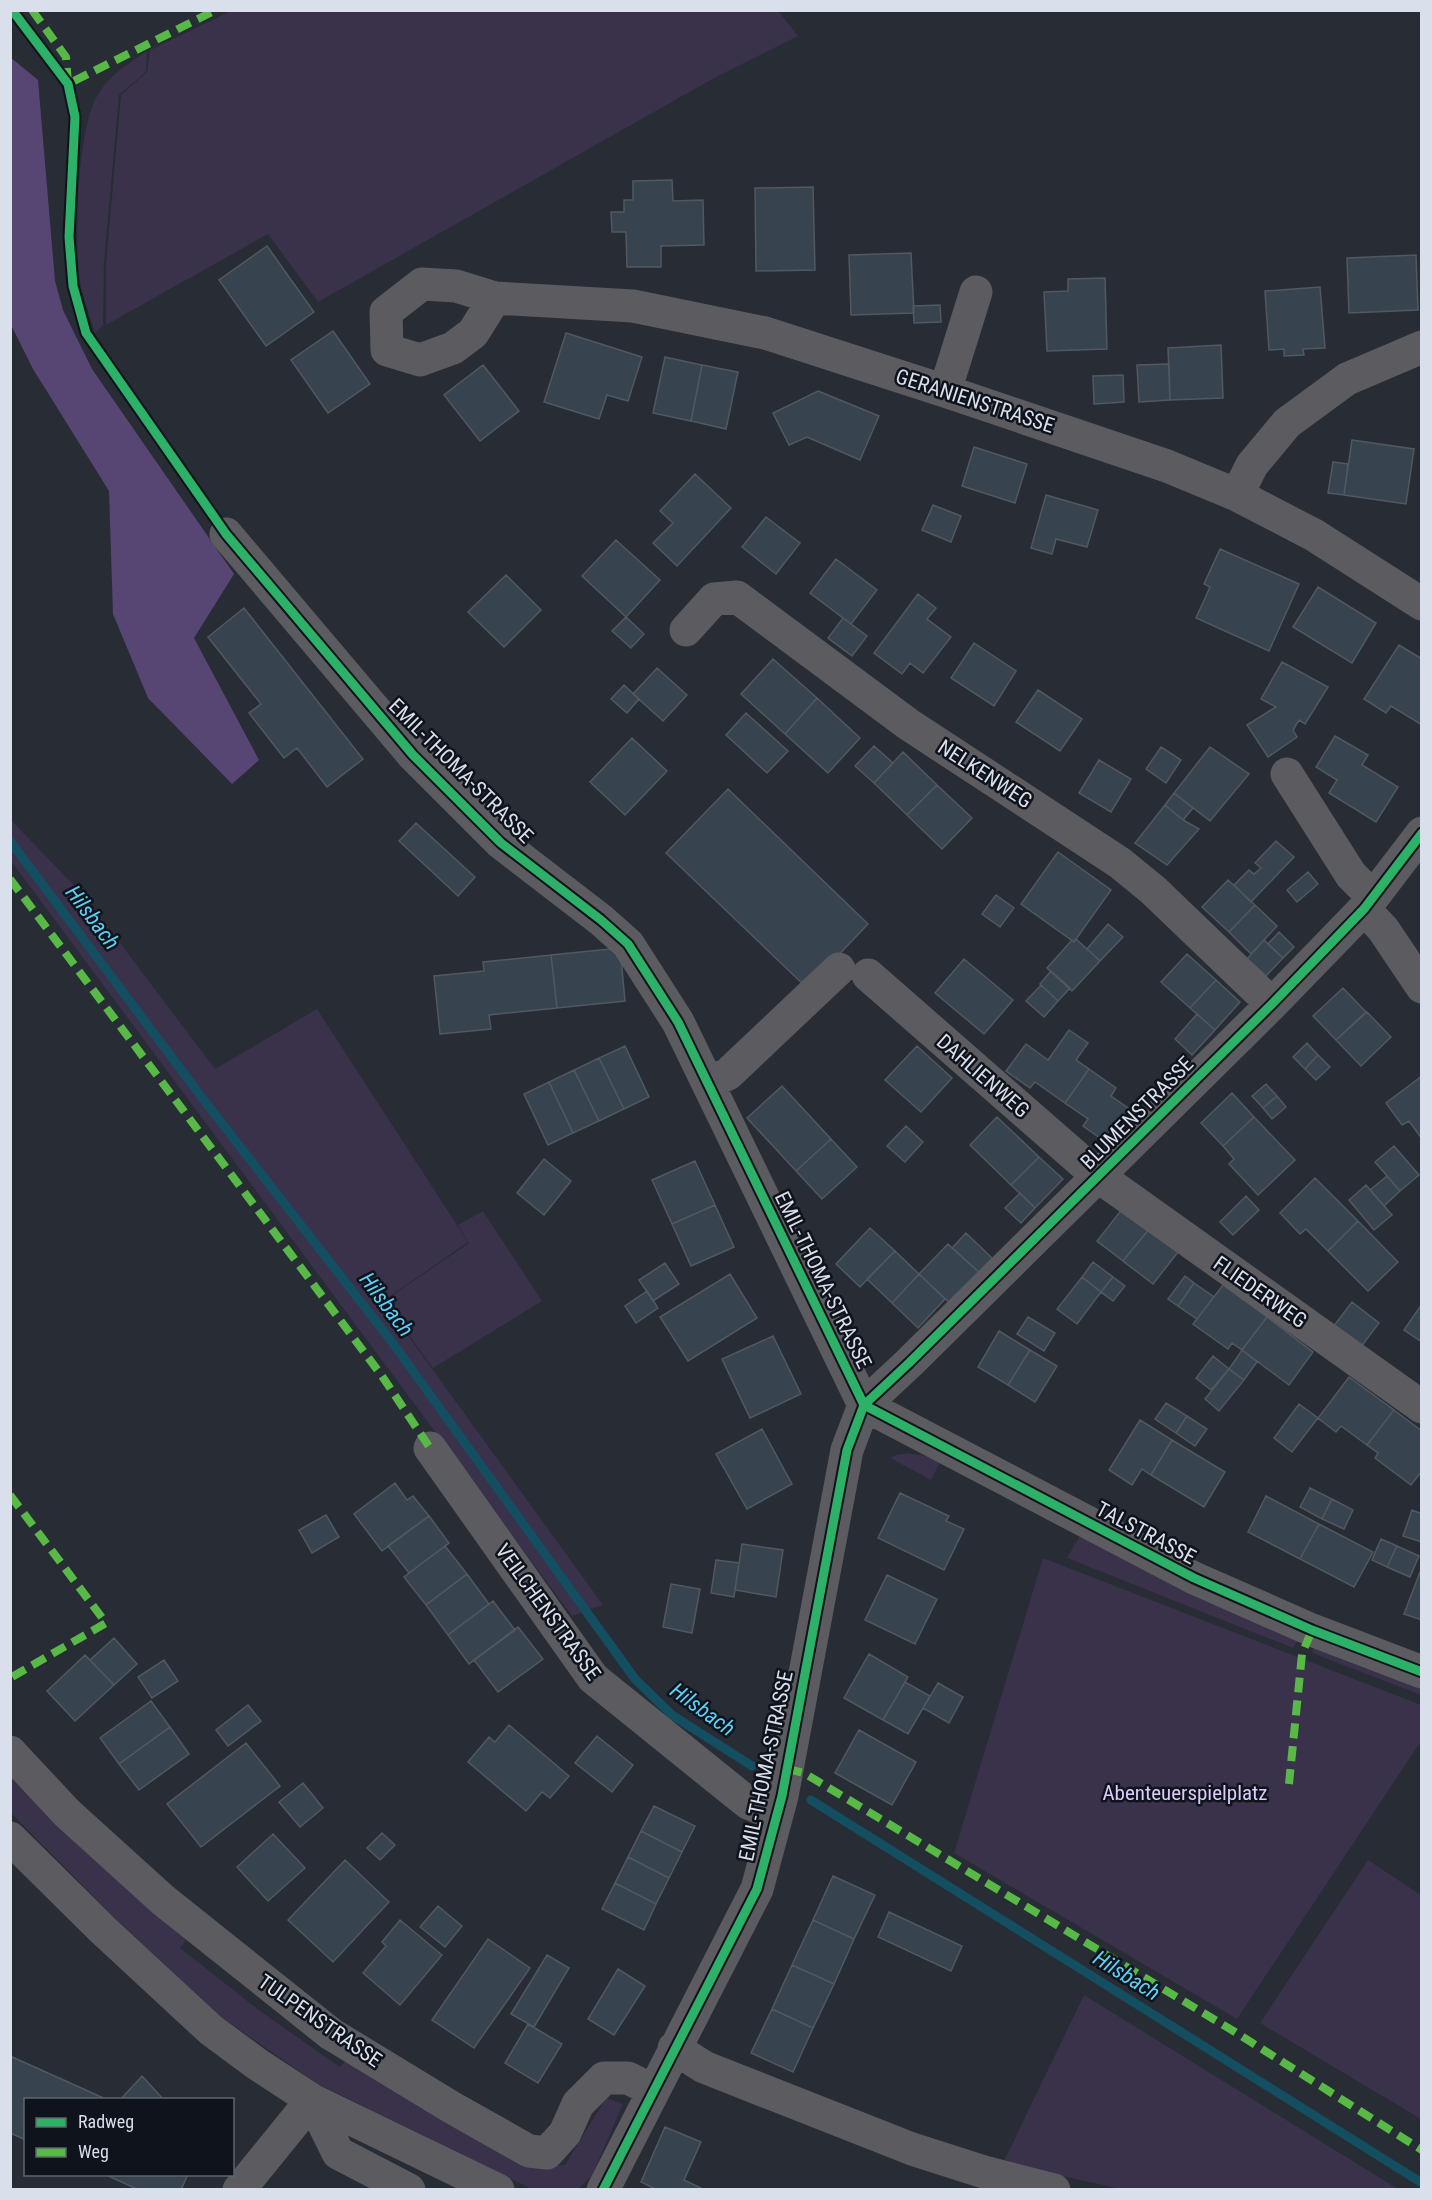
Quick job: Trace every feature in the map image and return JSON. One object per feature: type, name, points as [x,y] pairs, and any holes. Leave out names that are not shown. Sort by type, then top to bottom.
[{"type":"street","points":[[945,391],[976,292]]},
{"type":"street","name":"GERANIENSTRASSE","points":[[495,298],[633,306],[655,310],[765,333],[945,391],[1167,466],[1237,495],[1314,536],[1422,604]]},
{"type":"street","points":[[1237,495],[1252,465],[1287,423],[1347,380],[1422,347]]},
{"type":"street","name":"EMIL-THOMA-STRASSE","points":[[226,534],[413,755],[501,843],[601,920],[628,944],[678,1022],[864,1405],[847,1450],[782,1796],[757,1889],[652,2090],[603,2190]]},
{"type":"street","name":"NELKENWEG","points":[[686,630],[714,600],[737,597],[908,724],[1120,863],[1153,890],[1272,1004]]},
{"type":"street","points":[[1287,774],[1383,929],[1422,987]]},
{"type":"street","name":"BLUMENSTRASSE","points":[[864,1405],[1272,1004],[1369,903],[1422,833]]},
{"type":"street","name":"DAHLIENWEG","points":[[708,1083],[728,1074],[854,972],[1098,1176]]},
{"type":"street","name":"FLIEDERWEG","points":[[1098,1176],[1422,1407]]},
{"type":"street","name":"TALSTRASSE","points":[[864,1405],[1194,1578],[1312,1630],[1422,1672]]},
{"type":"street","name":"VEILCHENSTRASSE","points":[[430,1448],[593,1678],[748,1803],[777,1815]]},
{"type":"street","name":"TULPENSTRASSE","points":[[10,1752],[67,1813],[163,1900],[331,2034],[451,2108],[528,2151],[547,2153],[565,2133],[578,2104],[604,2078],[628,2078],[652,2090]]},
{"type":"street","points":[[10,1838],[103,1930],[211,2030],[257,2064],[312,2100],[498,2190]]},
{"type":"street","points":[[674,2048],[704,2067],[912,2150],[1054,2190]]},
{"type":"street","points":[[239,2190],[312,2100]]},
{"type":"street","points":[[312,2100],[338,2153],[408,2190]]},
{"type":"green space","points":[[231,11],[778,11],[798,36],[716,77],[318,302],[268,234],[106,325],[106,264],[121,95],[147,72],[150,50]]},
{"type":"green space","points":[[147,51],[146,72],[119,95],[104,262],[103,325],[95,333],[81,287],[78,263],[77,214],[85,134],[90,112],[107,82],[119,70]]},
{"type":"green space","points":[[11,820],[87,899],[215,1069],[317,1009],[468,1242],[383,1301],[603,1605],[572,1616],[11,861]]},
{"type":"green space","points":[[483,1211],[542,1301],[433,1368],[384,1301],[469,1243],[458,1225]]},
{"type":"green space","points":[[908,1453],[940,1462],[931,1480],[890,1458]]},
{"type":"green space","points":[[1081,1534],[1297,1641],[1293,1648],[1067,1558]]},
{"type":"green space","name":"Abenteuerspielplatz","points":[[1043,1558],[1421,1705],[1421,1741],[1237,2019],[954,1853]]},
{"type":"green space","points":[[1314,1647],[1421,1689],[1421,1695],[1312,1653]]},
{"type":"green space","points":[[10,1773],[80,1847],[186,1940],[180,1948],[260,2011],[340,2067],[349,2058],[533,2167],[565,2165],[606,2098],[623,2104],[592,2176],[578,2189],[532,2189],[316,2083],[220,2016],[118,1921],[11,1813]]},
{"type":"green space","points":[[1368,1860],[1421,1895],[1421,2119],[1260,2023]]},
{"type":"green space","points":[[1084,1995],[1398,2189],[1121,2189],[1003,2163]]},
{"type":"shaded area","points":[[10,57],[38,80],[55,281],[63,310],[92,369],[234,574],[194,638],[259,760],[232,784],[148,698],[113,614],[109,491],[33,369],[11,325]]},
{"type":"building","points":[[672,180],[673,201],[703,200],[704,245],[661,246],[661,267],[627,267],[626,232],[612,232],[611,212],[624,212],[624,200],[633,200],[633,181]]},
{"type":"building","points":[[813,187],[815,270],[756,271],[755,188]]},
{"type":"building","points":[[267,246],[314,312],[266,346],[219,280]]},
{"type":"building","points":[[911,253],[914,313],[851,315],[849,255]]},
{"type":"building","points":[[1416,255],[1418,310],[1349,313],[1347,258]]},
{"type":"building","points":[[1105,278],[1107,349],[1047,351],[1044,292],[1068,291],[1068,279]]},
{"type":"building","points":[[1320,287],[1325,348],[1303,349],[1304,355],[1284,356],[1284,349],[1269,350],[1265,291]]},
{"type":"building","points":[[940,305],[941,322],[914,323],[913,306]]},
{"type":"building","points":[[333,331],[370,384],[328,413],[291,360]]},
{"type":"building","points":[[566,333],[642,357],[628,401],[607,395],[599,419],[544,402]]},
{"type":"building","points":[[1221,345],[1223,398],[1170,400],[1168,348]]},
{"type":"building","points":[[665,357],[702,365],[691,421],[653,413]]},
{"type":"building","points":[[1169,364],[1170,400],[1139,402],[1137,365]]},
{"type":"building","points":[[483,365],[519,411],[480,441],[444,395]]},
{"type":"building","points":[[702,365],[738,372],[726,429],[691,421]]},
{"type":"building","points":[[1123,375],[1124,402],[1094,404],[1093,376]]},
{"type":"building","points":[[818,391],[879,416],[860,460],[807,437],[789,445],[773,413]]},
{"type":"building","points":[[1352,440],[1414,449],[1406,504],[1344,495]]},
{"type":"building","points":[[974,447],[1027,464],[1015,503],[962,486]]},
{"type":"building","points":[[1333,462],[1348,464],[1344,495],[1328,493]]},
{"type":"building","points":[[695,474],[731,508],[677,566],[653,543],[673,523],[660,511]]},
{"type":"building","points":[[1046,495],[1098,510],[1087,547],[1056,539],[1052,554],[1031,548]]},
{"type":"building","points":[[933,505],[961,516],[951,542],[922,530]]},
{"type":"building","points":[[766,517],[800,543],[776,574],[742,547]]},
{"type":"building","points":[[616,540],[660,580],[626,617],[582,576]]},
{"type":"building","points":[[1220,549],[1299,584],[1269,651],[1196,618],[1210,587],[1204,584]]},
{"type":"building","points":[[836,559],[877,590],[851,624],[810,593]]},
{"type":"building","points":[[506,575],[541,610],[504,647],[468,612]]},
{"type":"building","points":[[1318,587],[1376,623],[1352,663],[1293,627]]},
{"type":"building","points":[[918,594],[936,608],[927,619],[951,637],[923,673],[910,663],[902,674],[874,653]]},
{"type":"building","points":[[244,608],[363,759],[327,787],[297,748],[284,758],[249,713],[261,704],[208,637]]},
{"type":"building","points":[[626,617],[644,634],[631,648],[612,631]]},
{"type":"building","points":[[843,618],[867,636],[852,656],[828,638]]},
{"type":"building","points":[[974,643],[1016,671],[994,706],[951,678]]},
{"type":"building","points":[[1399,645],[1422,659],[1422,725],[1391,706],[1386,713],[1364,699]]},
{"type":"building","points":[[773,659],[817,698],[785,734],[741,694]]},
{"type":"building","points":[[1282,662],[1328,687],[1305,724],[1299,720],[1293,730],[1297,737],[1268,757],[1247,725],[1276,707],[1261,699]]},
{"type":"building","points":[[657,668],[687,695],[663,721],[633,694]]},
{"type":"building","points":[[624,685],[639,699],[627,713],[611,699]]},
{"type":"building","points":[[1038,690],[1082,719],[1060,751],[1016,722]]},
{"type":"building","points":[[817,698],[860,738],[828,773],[785,734]]},
{"type":"building","points":[[746,713],[788,751],[767,773],[726,735]]},
{"type":"building","points":[[1335,736],[1368,755],[1362,765],[1398,787],[1376,822],[1329,793],[1337,780],[1316,767]]},
{"type":"building","points":[[632,738],[667,771],[625,815],[590,782]]},
{"type":"building","points":[[874,746],[893,763],[874,783],[855,766]]},
{"type":"building","points":[[1161,747],[1181,760],[1166,783],[1146,769]]},
{"type":"building","points":[[1210,747],[1249,774],[1210,821],[1174,793]]},
{"type":"building","points":[[903,752],[937,785],[907,815],[874,783]]},
{"type":"building","points":[[1099,760],[1131,779],[1111,812],[1079,793]]},
{"type":"building","points":[[937,785],[972,818],[942,849],[907,815]]},
{"type":"building","points":[[728,789],[868,924],[807,988],[666,853]]},
{"type":"building","points":[[1174,793],[1193,808],[1183,820],[1165,805]]},
{"type":"building","points":[[1165,805],[1183,820],[1199,829],[1167,865],[1135,843]]},
{"type":"building","points":[[416,823],[475,877],[458,896],[399,841]]},
{"type":"building","points":[[1276,841],[1294,857],[1251,902],[1234,885],[1249,870],[1254,874],[1261,868],[1255,863]]},
{"type":"building","points":[[1058,852],[1111,890],[1074,942],[1021,904]]},
{"type":"building","points":[[1308,872],[1318,884],[1297,902],[1287,890]]},
{"type":"building","points":[[1228,880],[1255,905],[1229,932],[1202,907]]},
{"type":"building","points":[[996,895],[1014,908],[1000,927],[982,914]]},
{"type":"building","points":[[1255,905],[1277,926],[1251,954],[1229,932]]},
{"type":"building","points":[[1108,924],[1123,937],[1100,961],[1087,949]]},
{"type":"building","points":[[1279,932],[1294,947],[1283,958],[1268,944]]},
{"type":"building","points":[[1076,939],[1100,961],[1072,991],[1047,968],[1072,940],[1074,942]]},
{"type":"building","points":[[1264,940],[1283,958],[1266,976],[1247,959]]},
{"type":"building","points":[[620,948],[625,1001],[557,1008],[551,955]]},
{"type":"building","points":[[1187,954],[1216,980],[1190,1008],[1161,982]]},
{"type":"building","points":[[551,955],[557,1008],[489,1015],[491,1029],[440,1034],[434,976],[484,971],[483,962]]},
{"type":"building","points":[[964,959],[1013,1000],[984,1034],[935,993]]},
{"type":"building","points":[[1051,971],[1070,988],[1058,1001],[1040,984]]},
{"type":"building","points":[[1216,980],[1240,1002],[1215,1030],[1190,1008]]},
{"type":"building","points":[[1041,985],[1058,1001],[1044,1017],[1026,1001]]},
{"type":"building","points":[[1343,988],[1366,1012],[1336,1040],[1313,1016]]},
{"type":"building","points":[[1367,1012],[1391,1037],[1361,1066],[1336,1040]]},
{"type":"building","points":[[1197,1014],[1215,1030],[1192,1055],[1175,1039]]},
{"type":"building","points":[[1069,1030],[1088,1043],[1076,1060],[1089,1069],[1065,1103],[1035,1082],[1030,1088],[1006,1071],[1026,1044],[1048,1060]]},
{"type":"building","points":[[1307,1043],[1318,1055],[1305,1069],[1293,1057]]},
{"type":"building","points":[[625,1046],[649,1097],[624,1109],[599,1058]]},
{"type":"building","points":[[917,1046],[952,1078],[921,1112],[885,1080]]},
{"type":"building","points":[[1318,1055],[1330,1067],[1316,1080],[1305,1069]]},
{"type":"building","points":[[599,1058],[624,1109],[599,1121],[574,1070]]},
{"type":"building","points":[[1089,1069],[1116,1088],[1111,1096],[1131,1110],[1107,1143],[1083,1126],[1088,1119],[1065,1103]]},
{"type":"building","points":[[574,1070],[599,1121],[573,1133],[549,1082]]},
{"type":"building","points":[[1422,1076],[1422,1139],[1409,1121],[1402,1125],[1386,1103]]},
{"type":"building","points":[[549,1082],[573,1133],[548,1145],[524,1094]]},
{"type":"building","points":[[1266,1084],[1277,1096],[1263,1108],[1252,1096]]},
{"type":"building","points":[[782,1086],[831,1139],[796,1171],[747,1118]]},
{"type":"building","points":[[1232,1093],[1254,1117],[1223,1146],[1201,1123]]},
{"type":"building","points":[[1277,1096],[1286,1107],[1272,1119],[1263,1108]]},
{"type":"building","points":[[997,1117],[1039,1157],[1011,1185],[970,1145]]},
{"type":"building","points":[[1254,1117],[1295,1160],[1258,1195],[1229,1164],[1234,1159],[1223,1146]]},
{"type":"building","points":[[906,1126],[923,1142],[905,1162],[887,1146]]},
{"type":"building","points":[[831,1139],[857,1167],[822,1199],[796,1171]]},
{"type":"building","points":[[1394,1146],[1419,1175],[1400,1191],[1375,1162]]},
{"type":"building","points":[[1039,1157],[1063,1179],[1035,1208],[1011,1185]]},
{"type":"building","points":[[544,1159],[571,1181],[544,1215],[517,1193]]},
{"type":"building","points":[[695,1161],[715,1205],[672,1224],[652,1180]]},
{"type":"building","points":[[1387,1176],[1400,1191],[1384,1206],[1370,1190]]},
{"type":"building","points":[[1315,1178],[1358,1221],[1328,1251],[1306,1229],[1300,1234],[1280,1213]]},
{"type":"building","points":[[1366,1185],[1392,1215],[1374,1230],[1349,1200]]},
{"type":"building","points":[[1020,1193],[1035,1208],[1021,1223],[1005,1208]]},
{"type":"building","points":[[1246,1196],[1259,1210],[1233,1235],[1220,1222]]},
{"type":"building","points":[[715,1205],[734,1247],[691,1266],[672,1224]]},
{"type":"building","points":[[1123,1208],[1149,1229],[1123,1261],[1097,1241]]},
{"type":"building","points":[[1358,1221],[1398,1262],[1368,1291],[1328,1251]]},
{"type":"building","points":[[870,1228],[895,1251],[860,1287],[836,1264]]},
{"type":"building","points":[[1149,1229],[1178,1252],[1153,1284],[1123,1261]]},
{"type":"building","points":[[966,1233],[994,1260],[981,1274],[952,1248]]},
{"type":"building","points":[[948,1244],[981,1274],[952,1305],[919,1274]]},
{"type":"building","points":[[895,1251],[919,1274],[892,1303],[867,1279]]},
{"type":"building","points":[[1093,1262],[1113,1277],[1101,1292],[1082,1277]]},
{"type":"building","points":[[665,1263],[679,1284],[653,1301],[639,1280]]},
{"type":"building","points":[[730,1274],[757,1318],[688,1361],[660,1317]]},
{"type":"building","points":[[919,1274],[945,1299],[918,1328],[892,1303]]},
{"type":"building","points":[[1185,1276],[1194,1283],[1178,1306],[1168,1299]]},
{"type":"building","points":[[1082,1277],[1101,1292],[1077,1324],[1057,1309]]},
{"type":"building","points":[[1113,1277],[1125,1286],[1113,1301],[1101,1292]]},
{"type":"building","points":[[1194,1283],[1214,1297],[1197,1319],[1178,1306]]},
{"type":"building","points":[[1223,1285],[1267,1317],[1242,1350],[1232,1343],[1228,1349],[1193,1324]]},
{"type":"building","points":[[647,1291],[658,1308],[636,1323],[625,1306]]},
{"type":"building","points":[[1352,1302],[1379,1323],[1361,1347],[1333,1327]]},
{"type":"building","points":[[1422,1304],[1422,1342],[1404,1330]]},
{"type":"building","points":[[1028,1317],[1055,1333],[1044,1351],[1017,1334]]},
{"type":"building","points":[[1267,1317],[1313,1352],[1289,1385],[1242,1350]]},
{"type":"building","points":[[999,1331],[1030,1350],[1008,1385],[978,1367]]},
{"type":"building","points":[[773,1336],[801,1394],[750,1418],[722,1359]]},
{"type":"building","points":[[1030,1350],[1057,1366],[1035,1402],[1008,1385]]},
{"type":"building","points":[[1242,1350],[1257,1362],[1244,1380],[1229,1369]]},
{"type":"building","points":[[1213,1356],[1229,1369],[1211,1390],[1196,1378]]},
{"type":"building","points":[[1229,1369],[1244,1380],[1219,1411],[1205,1399]]},
{"type":"building","points":[[1349,1377],[1394,1410],[1367,1445],[1341,1426],[1336,1432],[1318,1418]]},
{"type":"building","points":[[1166,1403],[1187,1416],[1176,1433],[1155,1419]]},
{"type":"building","points":[[1299,1404],[1318,1418],[1292,1452],[1274,1438]]},
{"type":"building","points":[[1394,1410],[1422,1431],[1422,1471],[1411,1485],[1375,1458],[1378,1453],[1367,1445]]},
{"type":"building","points":[[1187,1416],[1207,1429],[1195,1446],[1176,1433]]},
{"type":"building","points":[[1140,1420],[1172,1440],[1151,1475],[1142,1469],[1132,1485],[1109,1470]]},
{"type":"building","points":[[762,1429],[792,1484],[747,1509],[716,1454]]},
{"type":"building","points":[[1172,1440],[1225,1472],[1204,1507],[1151,1475]]},
{"type":"building","points":[[395,1483],[407,1500],[413,1496],[429,1516],[382,1551],[354,1514]]},
{"type":"building","points":[[1310,1488],[1332,1499],[1322,1519],[1300,1507]]},
{"type":"building","points":[[900,1493],[949,1516],[946,1521],[964,1529],[944,1570],[878,1538]]},
{"type":"building","points":[[1266,1496],[1319,1524],[1300,1559],[1248,1532]]},
{"type":"building","points":[[1332,1499],[1353,1510],[1344,1529],[1322,1519]]},
{"type":"building","points":[[1412,1510],[1422,1514],[1422,1542],[1403,1536]]},
{"type":"building","points":[[326,1515],[339,1537],[312,1553],[299,1530]]},
{"type":"building","points":[[429,1516],[449,1543],[409,1573],[388,1546]]},
{"type":"building","points":[[1319,1524],[1373,1552],[1354,1587],[1300,1559]]},
{"type":"building","points":[[1381,1539],[1397,1546],[1387,1567],[1372,1560]]},
{"type":"building","points":[[742,1544],[783,1550],[776,1597],[735,1590]]},
{"type":"building","points":[[445,1546],[467,1574],[426,1605],[404,1577]]},
{"type":"building","points":[[1397,1546],[1419,1556],[1410,1577],[1387,1567]]},
{"type":"building","points":[[716,1560],[739,1563],[734,1597],[711,1593]]},
{"type":"building","points":[[1420,1572],[1422,1572],[1422,1620],[1404,1614]]},
{"type":"building","points":[[467,1574],[489,1604],[448,1635],[426,1605]]},
{"type":"building","points":[[887,1575],[937,1599],[915,1644],[865,1620]]},
{"type":"building","points":[[671,1584],[700,1589],[692,1633],[663,1627]]},
{"type":"building","points":[[493,1601],[515,1630],[469,1664],[448,1635]]},
{"type":"building","points":[[518,1627],[543,1659],[498,1692],[474,1660]]},
{"type":"building","points":[[114,1638],[137,1664],[114,1685],[90,1660]]},
{"type":"building","points":[[869,1654],[908,1677],[883,1720],[844,1698]]},
{"type":"building","points":[[85,1655],[114,1685],[75,1721],[47,1691]]},
{"type":"building","points":[[164,1660],[178,1681],[152,1698],[138,1677]]},
{"type":"building","points":[[905,1682],[930,1696],[908,1734],[883,1720]]},
{"type":"building","points":[[938,1683],[963,1697],[949,1723],[923,1708]]},
{"type":"building","points":[[151,1701],[170,1727],[119,1764],[100,1738]]},
{"type":"building","points":[[248,1705],[261,1721],[228,1746],[216,1730]]},
{"type":"building","points":[[509,1725],[569,1776],[550,1798],[542,1792],[526,1811],[468,1762],[489,1737],[495,1742]]},
{"type":"building","points":[[170,1727],[189,1754],[139,1790],[119,1764]]},
{"type":"building","points":[[859,1730],[916,1762],[892,1805],[835,1773]]},
{"type":"building","points":[[597,1736],[633,1765],[612,1792],[575,1763]]},
{"type":"building","points":[[246,1743],[280,1786],[201,1847],[167,1804]]},
{"type":"building","points":[[303,1783],[323,1808],[300,1827],[279,1802]]},
{"type":"building","points":[[654,1806],[695,1826],[682,1852],[641,1831]]},
{"type":"building","points":[[641,1831],[682,1852],[669,1878],[628,1857]]},
{"type":"building","points":[[382,1833],[395,1845],[380,1860],[367,1848]]},
{"type":"building","points":[[273,1834],[305,1868],[268,1901],[237,1867]]},
{"type":"building","points":[[628,1857],[669,1878],[656,1904],[615,1883]]},
{"type":"building","points":[[345,1860],[389,1902],[333,1962],[288,1920]]},
{"type":"building","points":[[833,1876],[875,1895],[854,1939],[813,1920]]},
{"type":"building","points":[[615,1883],[656,1904],[644,1930],[602,1909]]},
{"type":"building","points":[[438,1906],[462,1926],[445,1947],[420,1927]]},
{"type":"building","points":[[889,1912],[962,1946],[951,1971],[878,1937]]},
{"type":"building","points":[[400,1920],[442,1955],[400,2005],[363,1973],[386,1946],[382,1942]]},
{"type":"building","points":[[813,1920],[854,1939],[834,1984],[792,1965]]},
{"type":"building","points":[[488,1939],[530,1968],[474,2048],[432,2020]]},
{"type":"building","points":[[547,1955],[569,1968],[534,2027],[511,2014]]},
{"type":"building","points":[[792,1965],[834,1984],[813,2028],[772,2009]]},
{"type":"building","points":[[618,1969],[645,1986],[614,2035],[588,2019]]},
{"type":"building","points":[[772,2009],[813,2028],[793,2072],[751,2053]]},
{"type":"building","points":[[528,2024],[562,2044],[538,2083],[505,2063]]},
{"type":"building","points":[[10,2056],[104,2098],[24,2098],[24,2139],[10,2133]]},
{"type":"building","points":[[142,2076],[162,2098],[122,2098]]},
{"type":"building","points":[[665,2127],[701,2142],[684,2180],[705,2190],[657,2190],[641,2182]]},
{"type":"building","points":[[108,2176],[187,2176],[181,2190],[139,2190]]},
{"type":"waterway","name":"Hilsbach","points":[[10,841],[203,1099],[392,1342],[635,1679],[672,1715],[752,1766]]},
{"type":"waterway","name":"Hilsbach","points":[[811,1800],[1422,2183]]},
{"type":"marked path","points":[[32,10],[66,57],[68,84],[216,10]]},
{"type":"marked path","points":[[10,879],[382,1376],[430,1448]]},
{"type":"marked path","points":[[10,1495],[106,1623],[10,1678]]},
{"type":"marked path","points":[[1289,1784],[1302,1654],[1312,1630]]},
{"type":"marked path","points":[[787,1769],[804,1773],[1235,2032],[1422,2150]]},
{"type":"cycle path","points":[[12,10],[68,84],[75,117],[69,237],[73,286],[86,333],[226,534],[413,755],[501,843],[601,920],[628,944],[678,1022],[864,1405]]},
{"type":"cycle path","points":[[603,2190],[757,1889],[782,1796],[847,1450],[864,1405],[1272,1004],[1364,909],[1422,833]]},
{"type":"cycle path","points":[[864,1405],[1194,1578],[1312,1630],[1422,1672]]}]
